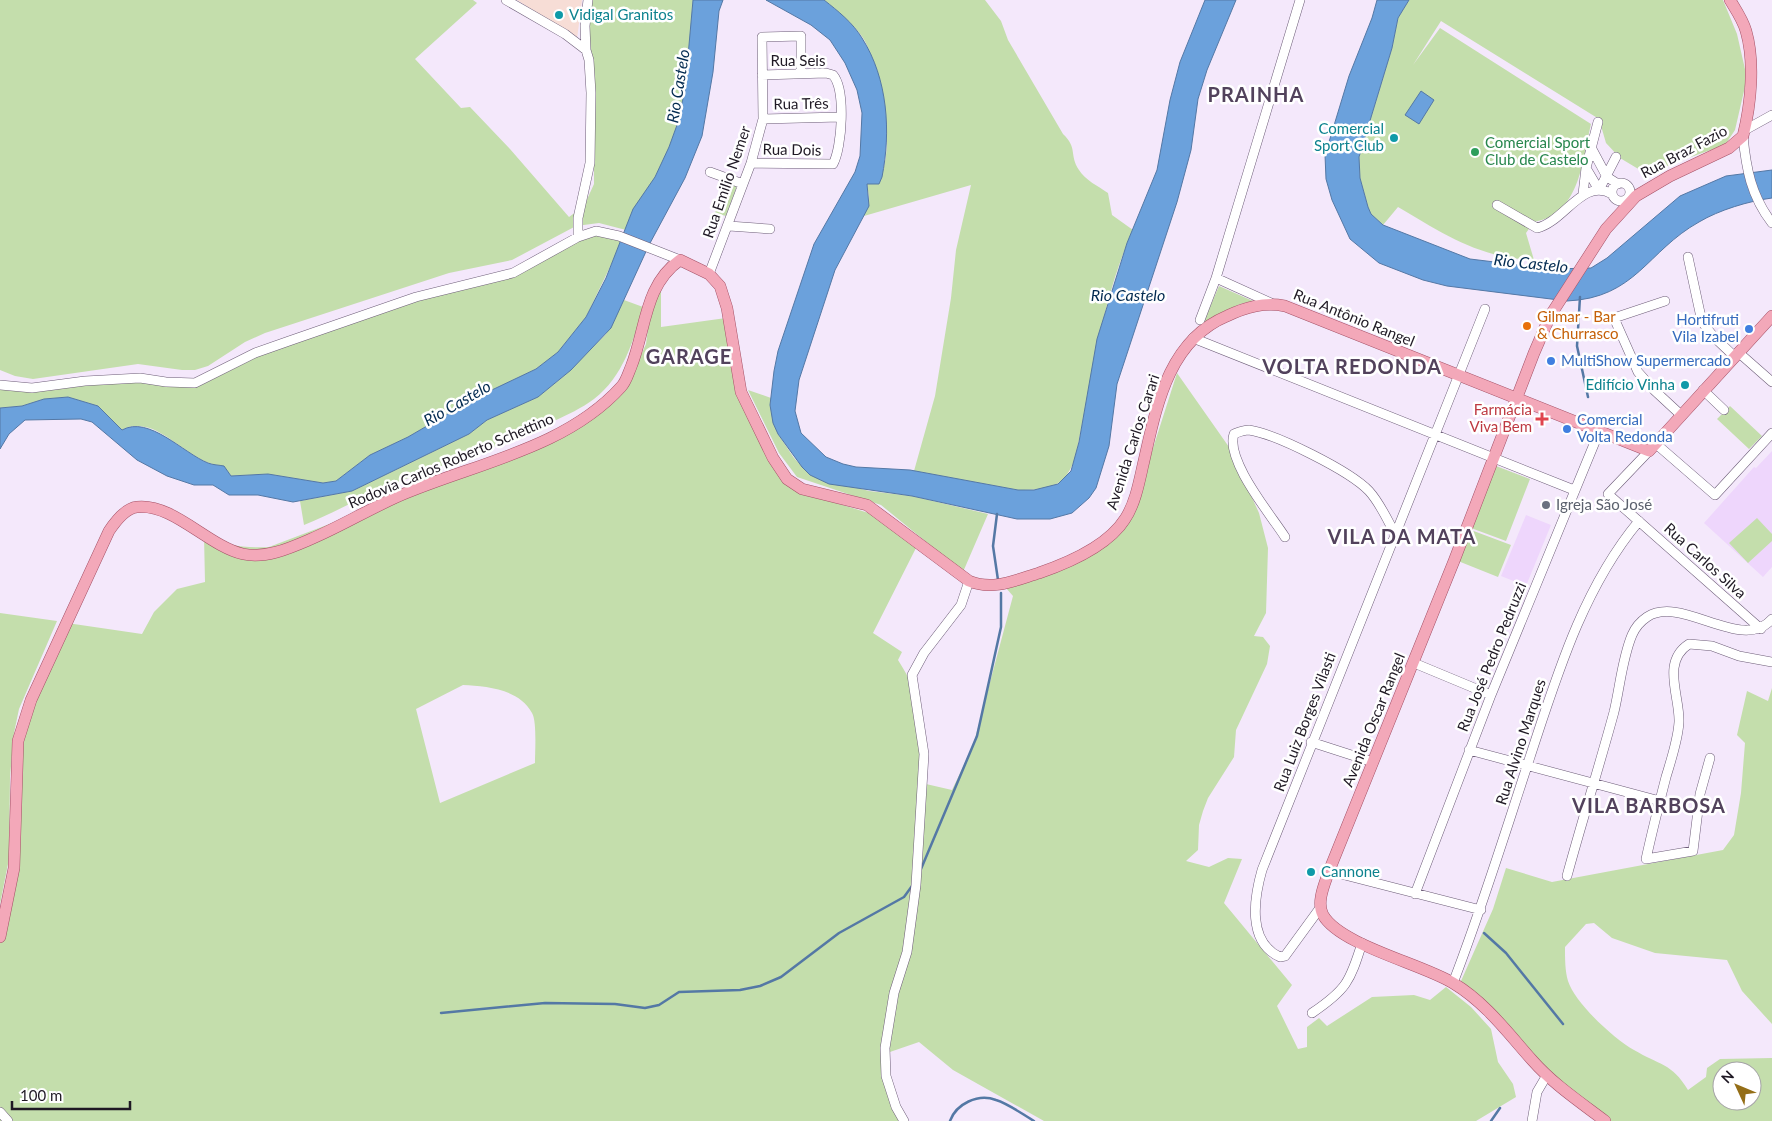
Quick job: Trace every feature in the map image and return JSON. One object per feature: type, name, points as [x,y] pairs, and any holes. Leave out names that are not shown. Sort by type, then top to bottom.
[{"type":"main road","points":[[1730,0],[1742,20],[1749,44],[1751,78],[1744,133]]},
{"type":"main road","name":"Rua Braz Fazio","points":[[1516,399],[1543,330],[1585,259],[1624,204],[1636,192],[1729,148],[1744,133]]},
{"type":"main road","name":"Avenida Carlos Carari","points":[[680,260],[709,274],[717,281],[724,297],[741,392],[780,472],[802,489],[867,506],[969,581],[985,585],[1005,584],[1042,572],[1088,551],[1117,528],[1125,519],[1134,500],[1158,403],[1176,362],[1192,338]]},
{"type":"main road","name":"Rodovia Carlos Roberto Schettino","points":[[0,937],[14,868],[18,741],[31,700],[54,649],[108,531],[120,517],[135,507],[152,509],[170,515],[225,548],[242,554],[261,556],[285,550],[407,492],[520,451],[586,417],[606,403],[623,384],[639,345],[652,292],[670,267],[680,260]]},
{"type":"main road","points":[[1192,338],[1220,318],[1248,308],[1271,303]]},
{"type":"main road","name":"Rua Antônio Rangel","points":[[1271,303],[1296,310],[1598,432],[1652,447]]},
{"type":"main road","points":[[1652,447],[1772,316]]},
{"type":"main road","name":"Avenida Oscar Rangel","points":[[1320,908],[1329,871],[1414,663],[1516,399]]},
{"type":"main road","points":[[1320,908],[1323,915],[1332,925],[1362,943],[1453,983],[1478,1002],[1546,1075],[1605,1121]]},
{"type":"street","points":[[506,0],[564,34],[586,50]]},
{"type":"street","points":[[578,237],[578,218],[590,163],[591,93],[585,26],[588,0]]},
{"type":"street","points":[[1200,320],[1216,278],[1300,0]]},
{"type":"street","name":"Rua Emilio Nemer","points":[[709,274],[729,226],[751,163],[763,119],[762,37],[801,36],[801,73]]},
{"type":"street","name":"Rua Seis","points":[[762,75],[826,73],[833,76],[839,87],[840,117]]},
{"type":"street","points":[[1748,108],[1770,116]]},
{"type":"street","points":[[1770,116],[1744,133],[1746,166],[1751,186],[1760,205],[1772,223]]},
{"type":"street","name":"Rua Três","points":[[763,119],[840,117]]},
{"type":"street","name":"Rua Dois","points":[[751,163],[833,164],[838,156],[840,117]]},
{"type":"street","points":[[1583,194],[1586,168],[1598,122]]},
{"type":"street","points":[[1592,148],[1606,175],[1618,184]]},
{"type":"street","points":[[1599,190],[1616,157]]},
{"type":"street","points":[[1586,168],[1599,190]]},
{"type":"street","points":[[710,172],[743,184]]},
{"type":"street","points":[[1612,194],[1613,187],[1618,184],[1626,184],[1636,192]]},
{"type":"street","points":[[1497,205],[1537,228],[1548,225],[1583,194],[1599,190],[1612,194],[1624,204]]},
{"type":"street","points":[[729,226],[770,229]]},
{"type":"street","name":"Avenida Carlos Carari","points":[[0,385],[32,388],[85,381],[140,378],[166,382],[195,383],[255,353],[416,297],[513,273],[578,237],[596,231],[619,236],[680,260]]},
{"type":"street","points":[[1688,257],[1702,322],[1714,337],[1772,382]]},
{"type":"street","name":"Rua Antônio Rangel","points":[[1216,278],[1271,303]]},
{"type":"street","points":[[1665,301],[1614,318],[1638,372],[1681,415]]},
{"type":"street","name":"Rua Luiz Borges Vilasti","points":[[1320,908],[1285,956],[1280,957],[1267,948],[1257,926],[1255,900],[1257,886],[1311,742],[1460,376],[1485,309]]},
{"type":"street","points":[[1192,338],[1493,456],[1574,490]]},
{"type":"street","points":[[1703,390],[1724,410]]},
{"type":"street","points":[[1285,537],[1238,461],[1232,440],[1234,434],[1240,431],[1248,430],[1272,436],[1355,480],[1378,502],[1395,534]]},
{"type":"street","name":"Rua José Pedro Pedruzzi","points":[[1415,894],[1469,750],[1598,432]]},
{"type":"street","points":[[1652,447],[1715,495],[1772,433]]},
{"type":"street","name":"Rua Carlos Silva","points":[[1652,447],[1608,494],[1761,629]]},
{"type":"street","name":"Rua Alvino Marques","points":[[1453,983],[1481,910],[1553,688],[1587,605],[1611,560],[1639,521]]},
{"type":"street","points":[[904,1121],[896,1108],[886,1076],[885,1048],[894,993],[907,952],[916,885],[924,754],[912,675],[924,653],[961,605],[969,581]]},
{"type":"street","points":[[1567,876],[1614,711],[1629,643],[1634,632],[1646,618],[1662,612],[1675,612],[1735,629],[1761,629],[1772,619]]},
{"type":"street","points":[[1710,758],[1700,794],[1693,851],[1646,859],[1679,724],[1673,669],[1684,647],[1689,644],[1701,644],[1739,656],[1772,662]]},
{"type":"street","points":[[1414,663],[1491,696]]},
{"type":"street","points":[[1311,742],[1373,762]]},
{"type":"street","points":[[1469,750],[1660,800]]},
{"type":"street","points":[[1329,871],[1481,910]]},
{"type":"street","points":[[1312,1013],[1335,998],[1345,987],[1353,972],[1362,943]]},
{"type":"street","points":[[1532,1121],[1533,1102],[1546,1075]]},
{"type":"street","points":[[0,1112],[8,1121]]},
{"type":"shaded area","name":"Vidigal Granitos","points":[[517,0],[582,0],[577,39]]},
{"type":"shaded area","points":[[1772,451],[1772,567],[1763,577],[1704,523],[1754,467],[1756,468]]},
{"type":"shaded area","points":[[1526,515],[1551,525],[1526,586],[1501,576]]},
{"type":"green space","points":[[0,0],[473,0],[477,3],[415,59],[461,108],[470,107],[510,149],[569,217],[584,206],[594,184],[594,114],[585,24],[590,0],[693,0],[687,80],[677,126],[661,166],[626,230],[599,223],[576,226],[512,260],[449,273],[265,333],[245,342],[208,366],[195,370],[138,364],[33,379],[15,376],[0,370]]},
{"type":"green space","points":[[824,0],[985,0],[1001,21],[1008,40],[1063,134],[1068,139],[1079,170],[1088,180],[1108,193],[1112,215],[1133,230],[1122,257],[1105,312],[1076,455],[1067,474],[1056,484],[1040,489],[1018,490],[914,471],[935,396],[951,298],[956,250],[971,185],[864,216],[869,198],[867,183],[877,184],[883,170],[886,152],[887,132],[881,89],[870,52],[863,38],[850,23]]},
{"type":"green space","points":[[1409,0],[1723,0],[1737,34],[1747,78],[1735,130],[1725,145],[1671,164],[1650,176],[1620,158],[1606,143],[1599,119],[1441,21],[1413,65],[1440,28],[1591,124],[1581,170],[1570,197],[1561,209],[1549,217],[1534,222],[1526,233],[1534,260],[1515,259],[1479,250],[1446,235],[1398,207],[1383,225],[1371,214],[1368,207],[1360,178],[1359,157],[1392,48],[1398,18]]},
{"type":"green space","points":[[726,183],[737,186],[726,216],[715,213]]},
{"type":"green space","points":[[598,235],[622,241],[586,317],[558,352],[536,369],[475,398],[408,437],[370,455],[336,481],[323,483],[268,474],[231,476],[224,469],[201,460],[152,429],[139,426],[122,430],[98,406],[68,397],[44,399],[22,406],[0,408],[0,383],[11,387],[130,377],[189,382],[250,353],[507,273],[568,243]]},
{"type":"green space","points":[[1219,286],[1253,301],[1240,304],[1203,323]]},
{"type":"green space","points":[[661,289],[661,327],[726,318],[730,363],[740,402],[804,493],[875,515],[916,548],[873,633],[902,652],[898,660],[915,691],[923,720],[926,749],[926,784],[952,790],[973,746],[1013,596],[1006,588],[1112,541],[1146,470],[1177,373],[1229,447],[1259,513],[1268,548],[1266,613],[1254,636],[1263,637],[1270,646],[1267,664],[1236,730],[1234,757],[1208,798],[1203,811],[1199,825],[1198,850],[1186,861],[1209,867],[1228,858],[1242,859],[1224,903],[1292,985],[1277,1006],[1298,1049],[1307,1047],[1307,1027],[1319,1018],[1327,1026],[1372,997],[1414,995],[1430,1000],[1446,987],[1471,1007],[1491,1029],[1498,1062],[1513,1084],[1516,1097],[1476,1121],[1044,1121],[953,1070],[919,1042],[887,1053],[884,1068],[905,1121],[0,1121],[0,937],[6,923],[23,735],[67,623],[142,634],[154,612],[177,589],[205,582],[204,536],[236,546],[269,547],[440,482],[595,415],[632,375],[646,344],[649,321],[656,297]],"holes":[[[463,685],[501,690],[511,694],[526,705],[532,713],[535,723],[535,763],[440,803],[416,709]]]},
{"type":"green space","points":[[624,300],[643,307],[636,332],[620,369],[613,380],[594,399],[534,431],[391,485],[304,525],[300,501],[352,491],[469,434],[487,420],[538,397],[565,375],[606,334]]},
{"type":"green space","points":[[748,390],[771,398],[770,405],[778,434],[794,458],[810,475],[869,491],[912,496],[988,514],[963,572],[881,505],[797,477],[779,453]]},
{"type":"green space","points":[[1730,406],[1762,436],[1749,449],[1717,419]]},
{"type":"green space","points":[[1496,466],[1530,479],[1506,541],[1471,528]]},
{"type":"green space","points":[[1757,518],[1772,534],[1772,541],[1748,563],[1729,543]]},
{"type":"green space","points":[[1471,530],[1511,545],[1498,577],[1458,561]]},
{"type":"green space","points":[[0,613],[57,621],[19,709],[14,733],[10,777],[9,859],[0,904]]},
{"type":"green space","points":[[1772,688],[1772,1024],[1742,991],[1727,960],[1655,953],[1612,938],[1594,923],[1586,924],[1565,947],[1565,956],[1568,981],[1578,1000],[1596,1020],[1626,1045],[1670,1069],[1688,1090],[1706,1077],[1707,1068],[1712,1065],[1712,1111],[1762,1111],[1762,1061],[1717,1061],[1720,1059],[1772,1058],[1772,1121],[1609,1121],[1552,1074],[1461,981],[1493,909],[1506,868],[1552,882],[1723,850],[1734,835],[1741,793],[1745,743],[1737,735],[1747,691],[1768,701]]},
{"type":"water","name":"Rio Castelo","points":[[693,0],[723,0],[719,11],[713,72],[702,136],[685,178],[649,245],[611,328],[571,370],[538,397],[487,420],[469,434],[352,491],[293,502],[258,495],[229,495],[213,485],[194,485],[167,476],[137,460],[92,422],[81,419],[25,420],[9,434],[0,449],[0,408],[22,406],[44,399],[68,397],[98,406],[122,430],[132,427],[143,427],[154,431],[208,463],[224,466],[231,476],[268,474],[323,483],[336,481],[370,455],[408,437],[475,398],[536,369],[558,352],[586,317],[606,278],[633,209],[655,177],[669,147],[677,125],[685,90]]},
{"type":"water","name":"Rio Castelo","points":[[766,0],[824,0],[840,13],[850,22],[871,54],[882,88],[885,106],[886,142],[882,177],[879,184],[867,184],[869,206],[835,270],[799,380],[795,411],[801,433],[826,457],[843,464],[856,467],[910,470],[1018,490],[1034,490],[1058,484],[1071,471],[1079,442],[1097,339],[1127,243],[1157,170],[1170,100],[1180,62],[1205,0],[1236,0],[1207,70],[1198,99],[1191,150],[1177,202],[1117,384],[1109,446],[1096,488],[1089,498],[1072,513],[1050,519],[1017,519],[912,496],[829,484],[810,475],[778,434],[773,423],[770,405],[778,351],[814,244],[855,172],[860,156],[862,113],[857,90],[845,63],[830,40],[811,25]]},
{"type":"water","name":"Rio Castelo","points":[[1377,0],[1409,0],[1398,18],[1392,48],[1359,157],[1360,178],[1368,207],[1371,214],[1383,225],[1470,259],[1552,269],[1591,268],[1607,258],[1680,196],[1726,176],[1772,170],[1772,198],[1734,207],[1699,222],[1666,246],[1625,282],[1609,291],[1590,298],[1567,301],[1447,286],[1423,280],[1379,263],[1350,239],[1332,200],[1326,179],[1325,155],[1349,76],[1372,18]]},
{"type":"water","points":[[1421,91],[1434,100],[1419,124],[1405,115]]},
{"type":"waterway","points":[[1580,297],[1577,346],[1588,397]]},
{"type":"waterway","points":[[997,514],[993,546],[998,580]]},
{"type":"waterway","points":[[921,869],[977,736],[1001,627],[1001,593]]},
{"type":"waterway","points":[[441,1013],[545,1003],[615,1004],[645,1008],[659,1005],[679,992],[740,990],[760,986],[781,977],[839,933],[904,897],[912,886]]},
{"type":"waterway","points":[[1484,933],[1506,953],[1563,1024]]},
{"type":"waterway","points":[[950,1121],[962,1105],[982,1098],[1001,1102],[1034,1121]]},
{"type":"waterway","points":[[1491,1121],[1500,1108]]},
{"type":"place","name":"Vidigal Granitos","points":[[559,15]]},
{"type":"place","name":"Comercial Sport Club","points":[[1394,138]]},
{"type":"place","name":"Comercial Sport Club de Castelo","points":[[1475,152]]},
{"type":"place","name":"Gilmar - Bar & Churrasco","points":[[1527,326]]},
{"type":"place","name":"Hortifruti Vila Izabel","points":[[1749,329]]},
{"type":"place","name":"MultiShow Supermercado","points":[[1551,361]]},
{"type":"place","name":"Edifício Vinha","points":[[1685,385]]},
{"type":"place","name":"Farmácia Viva Bem","points":[[1542,419]]},
{"type":"place","name":"Comercial Volta Redonda","points":[[1567,429]]},
{"type":"place","name":"Igreja São José","points":[[1546,505]]},
{"type":"place","name":"Cannone","points":[[1311,872]]},
{"type":"district","name":"PRAINHA","points":[[1256,95]]},
{"type":"district","name":"GARAGE","points":[[689,357]]},
{"type":"district","name":"VOLTA REDONDA","points":[[1352,367]]},
{"type":"district","name":"VILA DA MATA","points":[[1402,537]]},
{"type":"district","name":"VILA BARBOSA","points":[[1649,806]]}]
